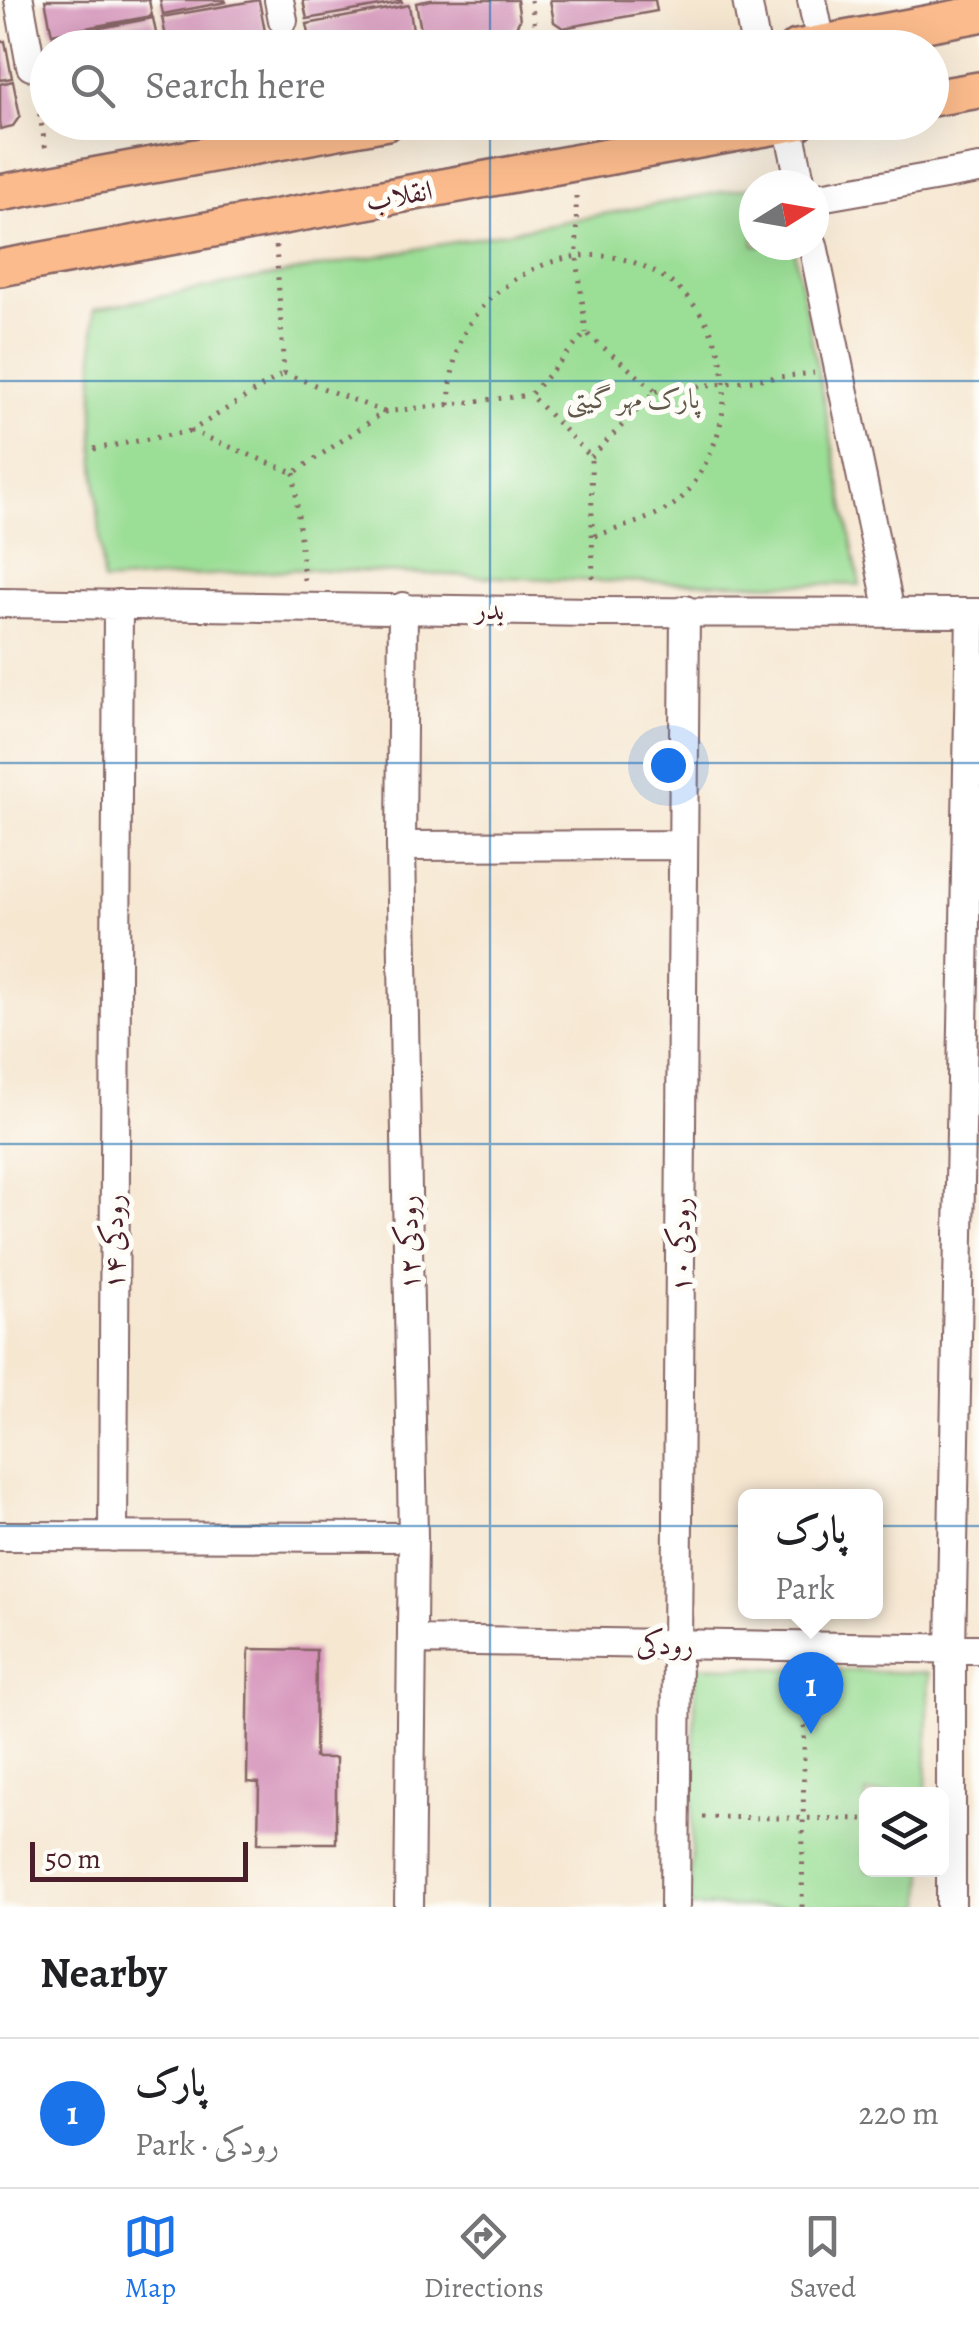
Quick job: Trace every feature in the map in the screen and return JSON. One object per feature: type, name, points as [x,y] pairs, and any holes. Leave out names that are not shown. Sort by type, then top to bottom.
[{"type":"main road","points":[[891,30],[979,14]]},
{"type":"main road","points":[[949,95],[979,90]]},
{"type":"main road","points":[[0,193],[289,140]]},
{"type":"main road","name":"انقلاب","points":[[0,268],[701,140]]},
{"type":"street","points":[[18,0],[30,61]]},
{"type":"street","points":[[748,0],[753,30]]},
{"type":"street","points":[[810,30],[812,0]]},
{"type":"street","points":[[796,140],[799,170]]},
{"type":"street","points":[[829,195],[979,169]]},
{"type":"street","points":[[816,260],[890,612]]},
{"type":"street","name":"بدر","points":[[0,603],[975,613]]},
{"type":"street","name":"رودکی ۱۴","points":[[113,1538],[118,604]]},
{"type":"street","name":"رودکی ۱۲","points":[[403,607],[401,846],[413,1536],[409,1907]]},
{"type":"street","name":"رودکی ۱۰","points":[[675,1907],[685,610]]},
{"type":"street","points":[[952,1907],[965,1649],[975,613]]},
{"type":"street","points":[[401,846],[682,845]]},
{"type":"street","points":[[0,1536],[413,1536]]},
{"type":"street","name":"رودکی","points":[[412,1640],[965,1649]]},
{"type":"path","points":[[532,0],[536,30]]},
{"type":"path","points":[[44,140],[52,184]]},
{"type":"path","points":[[575,163],[578,256],[586,333],[656,391]]},
{"type":"path","points":[[274,218],[284,373]]},
{"type":"path","points":[[449,406],[456,346],[472,320],[492,295],[544,264],[578,256],[617,256],[678,286],[712,333],[722,357],[725,414],[698,478],[673,506],[592,537]]},
{"type":"path","points":[[284,373],[384,412],[530,396],[586,333]]},
{"type":"path","points":[[591,457],[656,391],[837,371]]},
{"type":"path","points":[[94,450],[192,430],[284,373]]},
{"type":"path","points":[[530,396],[591,457],[593,612]]},
{"type":"path","points":[[294,473],[384,412]]},
{"type":"path","points":[[192,430],[294,473]]},
{"type":"path","points":[[294,473],[304,606]]},
{"type":"path","points":[[802,1907],[806,1646]]},
{"type":"path","points":[[675,1817],[859,1819]]},
{"type":"green space","name":"پارک مهر گیتی","points":[[739,189],[739,260],[796,260],[860,585],[593,581],[304,569],[103,582],[94,449],[94,309]]},
{"type":"green space","points":[[696,1666],[929,1673],[926,1787],[859,1787],[859,1877],[924,1877],[923,1907],[690,1907]]},
{"type":"building","points":[[45,0],[149,0],[152,16],[74,30],[51,30]]},
{"type":"building","points":[[160,0],[225,0],[226,2],[163,14]]},
{"type":"building","points":[[259,0],[265,30],[165,30],[162,17]]},
{"type":"building","points":[[303,0],[401,0],[402,2],[307,19]]},
{"type":"building","points":[[517,0],[520,20],[514,30],[421,30],[416,3]]},
{"type":"building","points":[[550,0],[655,0],[657,11],[563,28],[554,22]]},
{"type":"building","points":[[409,5],[413,30],[308,30],[307,24]]},
{"type":"building","points":[[153,18],[155,30],[90,30]]},
{"type":"building","points":[[5,41],[12,78],[0,80],[0,42]]},
{"type":"building","points":[[13,81],[20,116],[13,126],[0,129],[0,84]]},
{"type":"building","points":[[249,1649],[316,1650],[315,1758],[336,1758],[336,1843],[258,1843],[259,1783],[247,1782]]},
{"type":"place","name":"پارک","points":[[811,1734]]}]
